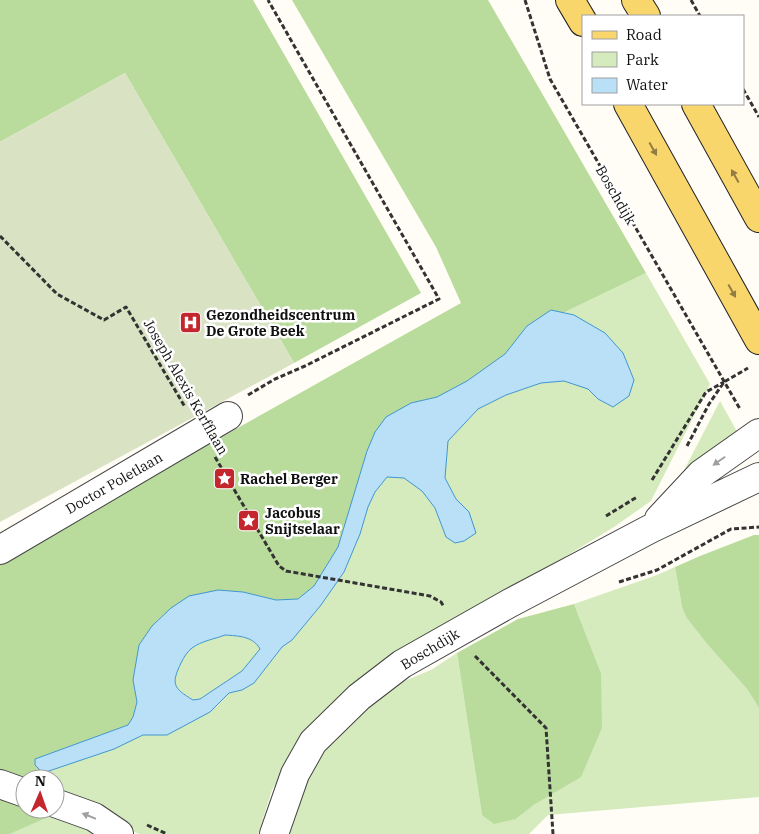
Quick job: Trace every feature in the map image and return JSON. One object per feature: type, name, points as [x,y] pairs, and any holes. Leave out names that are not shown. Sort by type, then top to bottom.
[{"type":"main road","points":[[570,0],[582,20]]},
{"type":"main road","points":[[636,0],[645,15]]},
{"type":"main road","points":[[629,105],[756,353]]},
{"type":"main road","points":[[697,105],[759,218]]},
{"type":"street","name":"Doctor Poletlaan","points":[[0,550],[228,416]]},
{"type":"street","name":"Boschdijk","points":[[650,529],[701,474],[757,435]]},
{"type":"street","name":"Boschdijk","points":[[274,834],[295,774],[313,742],[359,697],[402,664],[650,529],[759,477]]},
{"type":"street","points":[[0,784],[15,789]]},
{"type":"street","points":[[65,807],[94,817],[119,834]]},
{"type":"path","points":[[228,416],[231,408],[275,379],[439,299],[268,0]]},
{"type":"path","name":"Boschdijk","points":[[525,0],[550,80],[724,382],[757,435]]},
{"type":"path","points":[[690,0],[699,15]]},
{"type":"path","points":[[744,91],[759,117]]},
{"type":"path","name":"Joseph Alexis Kerfflaan","points":[[0,236],[58,294],[104,320],[126,306],[278,566],[286,571],[430,596],[441,602],[458,632],[475,656],[546,728],[552,834]]},
{"type":"path","points":[[684,454],[709,404],[724,382],[756,353]]},
{"type":"green space","points":[[0,0],[253,0],[421,293],[294,363],[125,73],[0,142]]},
{"type":"green space","points":[[292,0],[488,0],[646,273],[563,313],[551,310],[527,326],[505,354],[467,381],[437,397],[411,403],[367,451],[338,547],[314,586],[298,599],[276,600],[243,592],[171,608],[152,626],[139,645],[133,680],[137,702],[133,717],[128,725],[35,759],[35,765],[39,769],[15,769],[15,779],[0,776],[0,561],[461,303],[436,247]]},
{"type":"green space","points":[[125,73],[294,363],[0,522],[0,142]]},
{"type":"green space","points":[[646,273],[710,384],[651,501],[614,527],[525,581],[298,745],[272,790],[258,834],[139,834],[65,801],[65,769],[55,769],[114,749],[143,735],[167,735],[216,707],[229,693],[242,690],[254,683],[282,647],[292,640],[321,605],[344,572],[360,534],[368,507],[375,492],[387,477],[404,477],[422,491],[435,508],[446,537],[455,543],[469,512],[456,499],[445,478],[448,441],[478,409],[506,395],[541,383],[564,381],[588,389],[598,399],[574,315],[563,313]]},
{"type":"green space","points":[[720,401],[739,435],[680,478]]},
{"type":"green space","points":[[754,535],[759,535],[759,708],[747,689],[687,618],[682,607],[675,567]]},
{"type":"green space","points":[[675,567],[682,607],[708,645],[747,689],[759,708],[759,797],[548,815],[529,834],[289,834],[306,776],[327,745],[385,689],[431,670],[457,653],[482,815],[516,819],[535,804],[601,673],[574,604]]},
{"type":"green space","points":[[574,604],[601,673],[602,728],[581,777],[535,804],[516,819],[494,824],[482,815],[457,653],[518,619]]},
{"type":"green space","points":[[225,635],[249,639],[260,649],[242,671],[200,699],[193,700],[181,692],[176,685],[176,676],[181,663],[192,648]]},
{"type":"green space","points":[[0,788],[15,793],[15,819],[44,819],[10,834],[0,834]]},
{"type":"green space","points":[[65,814],[105,834],[10,834],[44,819],[65,819]]},
{"type":"water","points":[[551,310],[574,315],[605,333],[623,353],[634,380],[629,396],[613,407],[598,399],[588,389],[564,381],[541,383],[506,395],[478,409],[448,441],[445,478],[456,499],[469,512],[476,533],[464,541],[455,543],[446,537],[435,508],[422,491],[404,478],[387,477],[375,492],[368,507],[360,534],[344,572],[321,605],[292,640],[282,647],[254,683],[242,690],[229,693],[210,712],[167,735],[143,735],[114,749],[55,769],[39,769],[35,765],[35,759],[128,725],[133,717],[137,702],[133,680],[139,645],[152,626],[171,608],[189,596],[218,590],[243,592],[276,600],[298,599],[314,586],[338,547],[367,451],[375,432],[386,417],[411,403],[437,397],[467,381],[505,354],[527,326]],"holes":[[[225,635],[240,636],[253,641],[260,649],[242,671],[200,699],[193,700],[178,689],[175,681],[176,676],[182,661],[189,651],[204,642]]]},
{"type":"place","name":"Gezondheidscentrum De Grote Beek","points":[[190,323]]},
{"type":"place","name":"Rachel Berger","points":[[224,479]]},
{"type":"place","name":"Jacobus Snijtselaar","points":[[249,521]]}]
